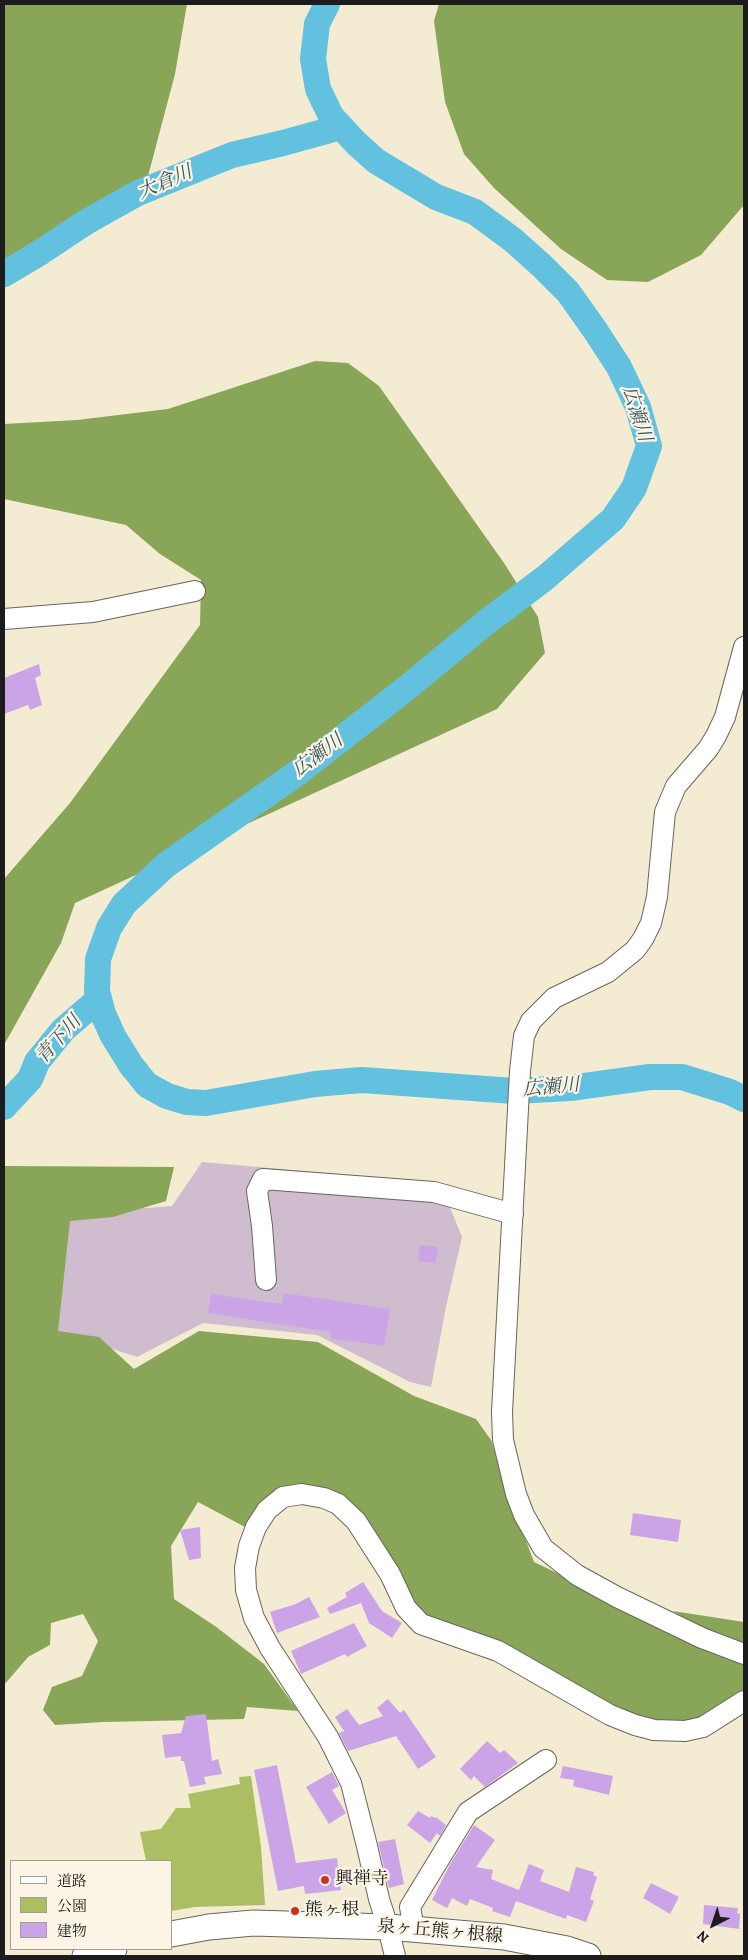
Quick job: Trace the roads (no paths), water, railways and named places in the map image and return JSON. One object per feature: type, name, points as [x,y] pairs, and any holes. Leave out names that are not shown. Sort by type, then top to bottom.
[{"type":"main road","name":"泉ヶ丘熊ヶ根線","points":[[172,1934],[209,1927],[253,1923],[388,1926],[414,1930],[504,1936],[566,1949],[588,1956]]},
{"type":"main road","points":[[85,1956],[110,1950]]},
{"type":"street","points":[[4,620],[93,612],[195,590]]},
{"type":"street","points":[[744,647],[724,717],[716,736],[708,749],[676,786],[666,812],[657,896],[651,924],[643,939],[635,950],[608,972],[569,989],[554,998],[531,1021],[524,1036],[520,1071],[503,1380],[503,1440],[507,1462],[524,1515],[543,1548],[577,1575],[666,1621],[744,1654]]},
{"type":"street","points":[[266,1280],[257,1191],[263,1179],[434,1192],[513,1214]]},
{"type":"street","points":[[395,1956],[388,1926],[378,1899],[367,1846],[350,1783],[328,1737],[270,1648],[254,1618],[246,1590],[245,1568],[256,1527],[267,1510],[283,1498],[302,1494],[324,1498],[338,1504],[356,1521],[390,1574],[406,1608],[421,1624],[498,1650],[610,1715],[654,1730],[685,1731],[703,1727],[744,1701]]},
{"type":"street","points":[[414,1930],[410,1907],[468,1812],[546,1760]]},
{"type":"waterway","name":"広瀬川","points":[[327,4],[317,24],[313,59],[318,89],[331,116],[376,161],[436,197],[475,212],[513,240],[568,292],[619,367],[638,407],[649,446],[634,488],[613,519],[545,578],[484,624],[408,687],[300,771],[166,865],[124,904],[109,928],[98,959],[97,991],[103,1014],[113,1036],[131,1065],[147,1085],[167,1096],[187,1102],[206,1103],[315,1084],[362,1080],[514,1091],[570,1088],[650,1077],[682,1077],[730,1092],[744,1099]]},
{"type":"waterway","name":"大倉川","points":[[4,274],[86,222],[138,193],[232,155],[341,127]]},
{"type":"waterway","name":"青下川","points":[[4,1107],[30,1079],[37,1062],[63,1030],[99,999]]},
{"type":"place","name":"興禅寺","points":[[325,1880]]},
{"type":"place","name":"熊ヶ根","points":[[295,1911]]}]
